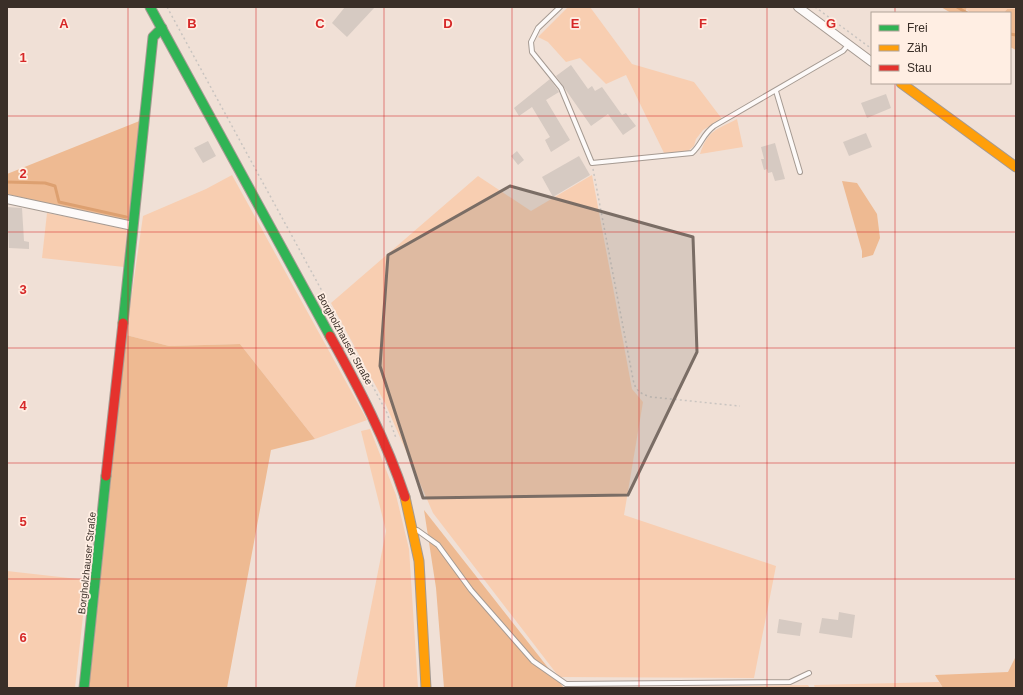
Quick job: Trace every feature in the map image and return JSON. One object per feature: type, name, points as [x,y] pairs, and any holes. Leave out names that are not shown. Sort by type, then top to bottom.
[{"type":"street","name":"Borgholzhauser Straße","points":[[150,7],[364,398],[384,438],[401,484],[413,528],[419,560],[426,688]]},
{"type":"street","points":[[798,7],[871,61]]},
{"type":"street","name":"Borgholzhauser Straße","points":[[84,688],[154,37],[162,28]]},
{"type":"street","points":[[902,84],[1016,167]]},
{"type":"street","points":[[7,199],[133,226]]},
{"type":"lane","points":[[560,7],[538,28],[531,42],[532,52],[561,88],[592,163],[692,153],[697,148],[706,132],[843,51],[849,45]]},
{"type":"lane","points":[[776,91],[800,172]]},
{"type":"lane","points":[[413,528],[438,545],[472,590],[533,661],[566,684],[790,682],[809,673]]},
{"type":"path","points":[[815,7],[871,48]]},
{"type":"path","points":[[592,163],[633,379],[637,390],[644,395],[651,397],[740,406]]},
{"type":"highlighted area","points":[[510,186],[693,237],[697,352],[628,495],[423,498],[380,366],[388,255]]},
{"type":"shaded area","points":[[568,7],[590,7],[632,64],[694,82],[722,119],[703,130],[696,139],[694,146],[688,151],[664,153],[626,75],[606,84],[580,58],[566,62],[548,42],[538,37]]},
{"type":"shaded area","points":[[941,7],[967,7],[966,11],[968,12],[949,12]]},
{"type":"shaded area","points":[[967,7],[1016,7],[1016,9],[1007,9],[1005,12],[970,12],[967,10]]},
{"type":"shaded area","points":[[1007,9],[1016,9],[1016,50],[1011,48],[1011,12],[1005,12]]},
{"type":"shaded area","points":[[737,119],[743,147],[700,154],[706,140],[710,135]]},
{"type":"shaded area","points":[[142,120],[132,215],[127,222],[7,194],[7,174]]},
{"type":"shaded area","points":[[232,175],[367,420],[315,439],[240,344],[169,346],[126,335],[143,216],[206,189]]},
{"type":"shaded area","points":[[592,175],[632,389],[643,402],[624,515],[776,566],[754,678],[559,677],[433,513],[385,403],[331,303],[478,176],[531,211]]},
{"type":"shaded area","points":[[842,181],[857,183],[877,214],[880,238],[873,255],[862,258],[862,251]]},
{"type":"shaded area","points":[[47,213],[127,228],[124,267],[42,258]]},
{"type":"shaded area","points":[[126,335],[169,346],[240,344],[315,439],[271,450],[227,688],[89,688]]},
{"type":"shaded area","points":[[370,429],[396,495],[409,549],[418,688],[355,688],[386,531],[361,431]]},
{"type":"shaded area","points":[[424,510],[564,688],[444,688],[436,588]]},
{"type":"shaded area","points":[[7,571],[87,580],[75,688],[7,688]]},
{"type":"shaded area","points":[[1015,658],[1016,688],[943,688],[935,675],[1008,672]]},
{"type":"shaded area","points":[[939,682],[943,688],[815,688],[814,685]]},
{"type":"shaded area","points":[[808,685],[810,688],[611,688]]},
{"type":"building","points":[[345,7],[375,7],[347,37],[332,23]]},
{"type":"building","points":[[571,65],[588,89],[592,86],[595,91],[602,87],[622,115],[626,113],[636,126],[623,135],[608,114],[591,126],[556,76]]},
{"type":"building","points":[[550,79],[559,92],[546,100],[570,140],[551,152],[545,140],[550,137],[532,107],[519,116],[514,108]]},
{"type":"building","points":[[886,94],[891,108],[867,118],[861,103]]},
{"type":"building","points":[[866,133],[872,147],[849,156],[843,142]]},
{"type":"building","points":[[208,141],[216,156],[203,163],[194,148]]},
{"type":"building","points":[[775,143],[785,179],[775,181],[772,172],[768,173],[767,169],[764,170],[761,159],[764,159],[761,147]]},
{"type":"building","points":[[517,151],[524,160],[518,165],[511,156]]},
{"type":"building","points":[[579,156],[590,175],[553,197],[542,177]]},
{"type":"building","points":[[7,207],[22,208],[24,241],[29,242],[29,249],[9,248]]},
{"type":"building","points":[[839,612],[855,615],[852,638],[819,633],[822,618],[838,620]]},
{"type":"building","points":[[779,619],[802,623],[800,636],[777,633]]},
{"type":"waterway","points":[[957,7],[965,12]]},
{"type":"waterway","points":[[1011,34],[1016,35]]},
{"type":"waterway","points":[[7,182],[45,183],[55,186],[59,202],[126,217]]},
{"type":"traffic: fast","points":[[150,7],[330,336]]},
{"type":"traffic: fast","points":[[123,323],[153,37],[162,28]]},
{"type":"traffic: fast","points":[[84,688],[106,476]]},
{"type":"traffic: slow","points":[[902,84],[1016,167]]},
{"type":"traffic: slow","points":[[405,497],[419,561],[426,688]]},
{"type":"traffic: jam","points":[[106,476],[123,323]]},
{"type":"traffic: jam","points":[[330,336],[381,435],[405,497]]}]
